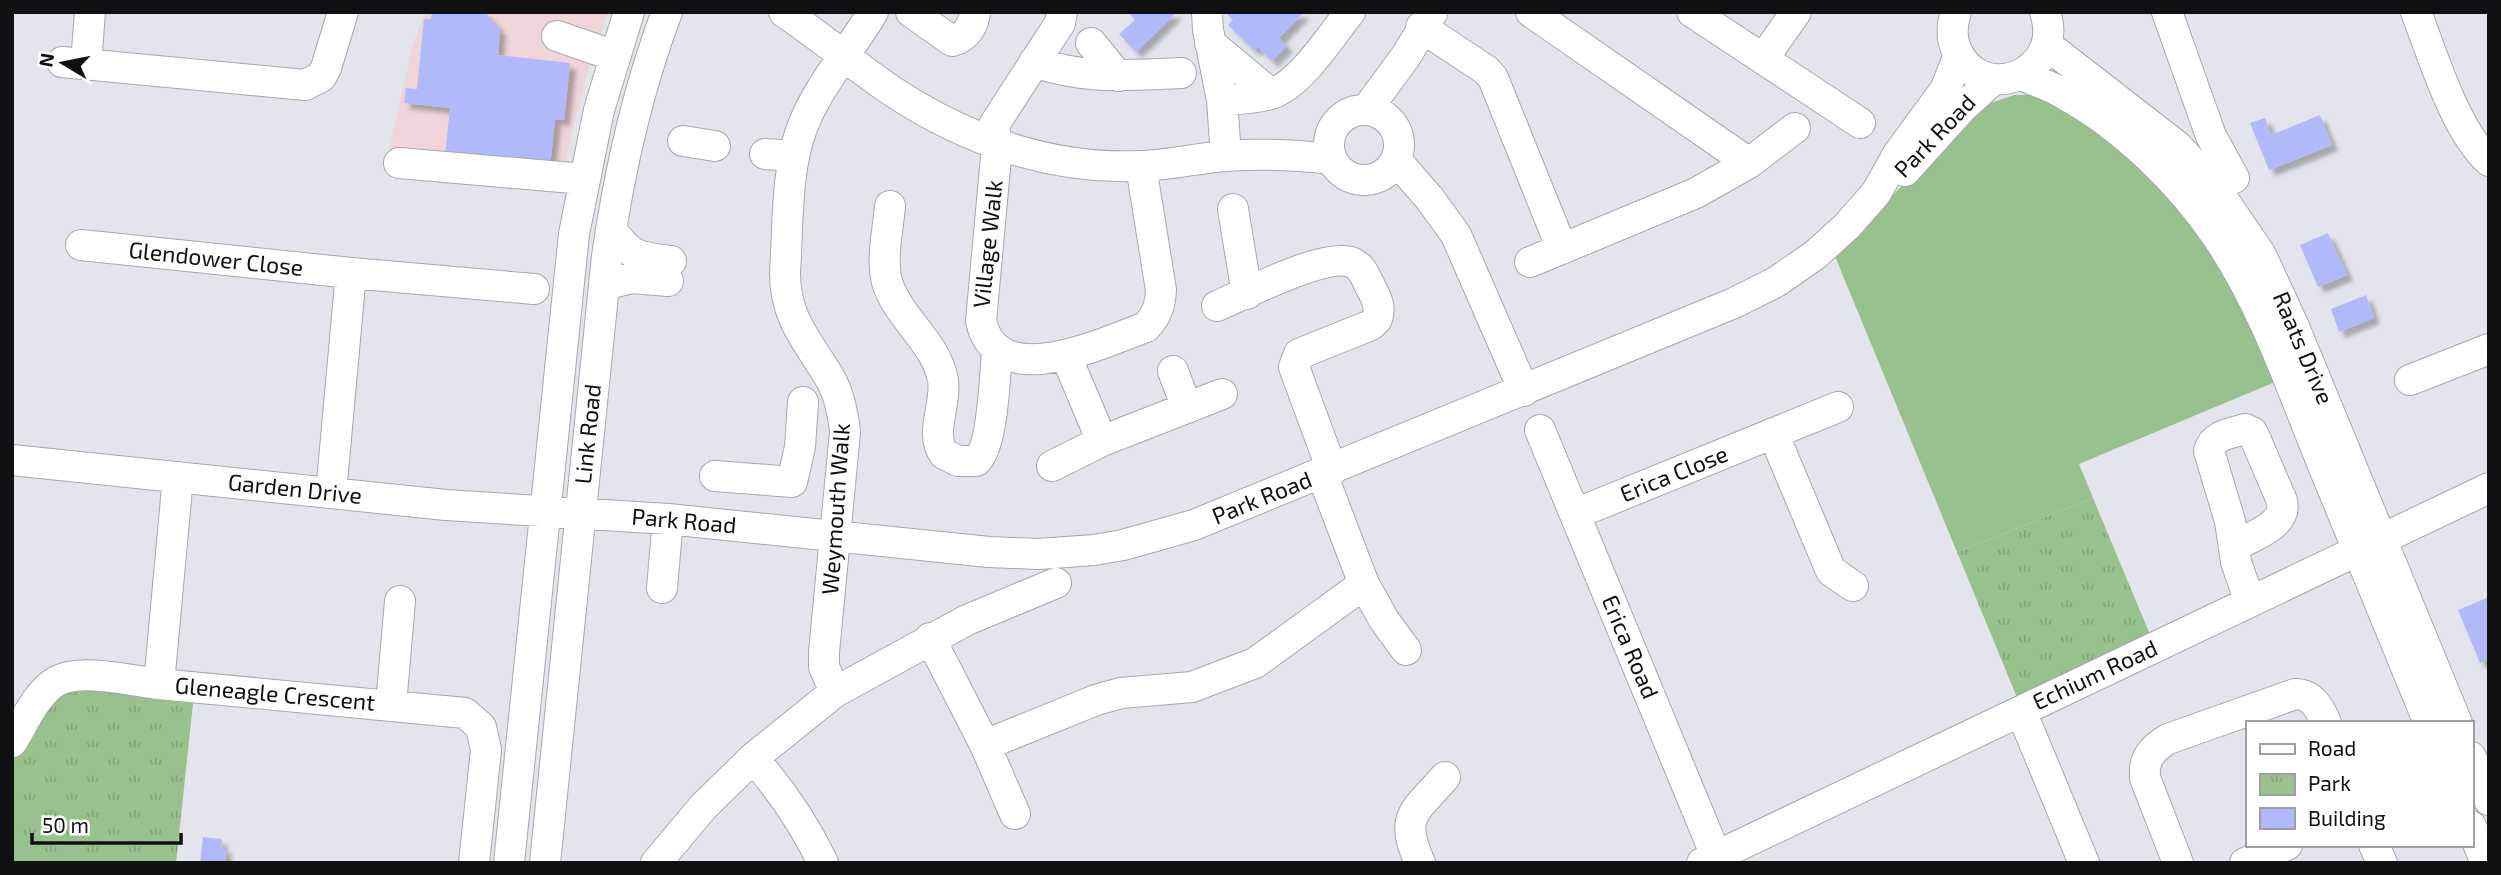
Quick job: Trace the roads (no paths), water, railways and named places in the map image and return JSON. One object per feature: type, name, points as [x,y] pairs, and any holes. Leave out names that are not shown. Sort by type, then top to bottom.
[{"type":"street","points":[[90,12],[74,63],[306,85],[321,77],[343,12]]},
{"type":"street","name":"Link Road","points":[[509,863],[570,267],[596,122],[629,12]]},
{"type":"street","name":"Link Road","points":[[545,863],[579,513],[611,229],[637,105],[667,12]]},
{"type":"street","name":"Village Walk","points":[[785,12],[893,92],[947,124],[998,146],[1071,163],[1141,166],[1331,147]]},
{"type":"street","name":"Weymouth Walk","points":[[835,692],[824,667],[845,432],[842,407],[832,382],[797,327],[785,292],[780,155],[802,129],[815,100],[873,12]]},
{"type":"street","points":[[911,12],[952,41],[960,39],[969,30],[975,12]]},
{"type":"street","points":[[998,146],[994,125],[1060,23],[1062,12]]},
{"type":"street","points":[[1207,12],[1210,43],[1222,100],[1226,156]]},
{"type":"street","points":[[1222,100],[1271,94],[1285,87],[1300,73],[1350,12]]},
{"type":"street","points":[[1531,12],[1749,163]]},
{"type":"street","points":[[1692,12],[1860,123]]},
{"type":"street","points":[[1763,59],[1796,12]]},
{"type":"street","points":[[2167,12],[2211,136],[2234,178]]},
{"type":"street","points":[[2416,12],[2463,127],[2489,162]]},
{"type":"street","points":[[1378,114],[1426,20],[1447,44],[1486,70],[1493,78],[1562,249]]},
{"type":"street","name":"Park Road","points":[[579,513],[668,519],[1014,554],[1094,550],[1123,545],[1194,525],[1524,391],[1734,303],[1776,282],[1815,255],[1847,226],[1876,193],[1909,168],[1962,108],[2039,60],[2047,23]]},
{"type":"street","name":"Raats Drive","points":[[2047,23],[2178,145],[2230,206],[2261,255],[2280,292],[2370,544],[2428,721]]},
{"type":"street","name":"Park Road","points":[[1876,193],[1898,154],[1945,90],[1951,29]]},
{"type":"street","name":"Raats Drive","points":[[1951,29],[1971,69],[2064,94],[2126,138],[2168,177],[2218,239],[2235,267],[2456,721]]},
{"type":"street","points":[[557,36],[615,56]]},
{"type":"street","points":[[1091,43],[1118,76]]},
{"type":"street","points":[[1210,43],[1271,94]]},
{"type":"street","points":[[1034,62],[1082,75],[1181,73]]},
{"type":"street","points":[[1355,110],[1378,114],[1396,127],[1400,150],[1389,169],[1373,180],[1353,179],[1344,175],[1331,147],[1335,124],[1355,110]]},
{"type":"street","points":[[1530,262],[1696,194],[1749,163],[1795,128]]},
{"type":"street","points":[[683,141],[715,146]]},
{"type":"street","name":"Village Walk","points":[[997,351],[984,334],[981,321],[998,146]]},
{"type":"street","points":[[399,163],[584,179]]},
{"type":"street","points":[[890,206],[884,266],[888,283],[940,369],[944,392],[938,441],[944,454],[958,461],[976,461],[983,451],[994,393],[997,351],[1036,359],[1066,356],[1146,327],[1158,311],[1161,290],[1141,166]]},
{"type":"street","points":[[1389,169],[1437,211],[1456,235],[1524,391]]},
{"type":"street","points":[[1233,209],[1247,293]]},
{"type":"street","points":[[604,285],[669,271],[625,248],[611,229]]},
{"type":"street","name":"Glendower Close","points":[[81,245],[534,289]]},
{"type":"street","points":[[1217,306],[1319,263],[1342,260],[1352,262],[1363,271],[1379,304],[1379,316],[1371,325],[1299,354],[1294,369],[1364,584],[1384,620],[1406,650]]},
{"type":"street","points":[[331,493],[351,273]]},
{"type":"street","points":[[2410,380],[2489,349]]},
{"type":"street","points":[[1066,356],[1102,441]]},
{"type":"street","points":[[1173,371],[1187,408]]},
{"type":"street","points":[[1052,466],[1102,441],[1222,394]]},
{"type":"street","points":[[715,476],[792,482],[800,447],[803,401]]},
{"type":"street","name":"Erica Close","points":[[1575,514],[1838,407]]},
{"type":"street","name":"Erica Road","points":[[1540,430],[1713,860]]},
{"type":"street","points":[[1773,433],[1831,571],[1853,586]]},
{"type":"street","points":[[800,447],[844,452]]},
{"type":"street","name":"Garden Drive","points":[[12,460],[446,505],[579,513]]},
{"type":"street","name":"Gleneagle Crescent","points":[[159,684],[178,477]]},
{"type":"street","name":"Echium Road","points":[[1713,860],[2021,710],[2489,488]]},
{"type":"street","points":[[662,588],[668,519]]},
{"type":"street","points":[[2235,546],[2236,562],[2249,602]]},
{"type":"street","points":[[656,863],[703,807],[753,758],[835,692],[930,638],[1056,583]]},
{"type":"street","points":[[985,745],[1121,692],[1192,687],[1238,671],[1255,663],[1364,584]]},
{"type":"street","name":"Gleneagle Crescent","points":[[391,705],[400,601]]},
{"type":"street","points":[[930,638],[985,745],[1014,814]]},
{"type":"street","name":"Gleneagle Crescent","points":[[12,742],[38,700],[57,681],[84,675],[465,713],[481,727],[486,750],[474,863]]},
{"type":"street","points":[[2178,863],[2145,778],[2147,760],[2156,747],[2168,739],[2295,694],[2301,694],[2314,702],[2325,721]]},
{"type":"street","points":[[2021,710],[2084,863]]},
{"type":"street","points":[[753,758],[780,788],[795,810],[823,863]]},
{"type":"street","points":[[2473,762],[2489,800]]},
{"type":"street","points":[[1420,863],[1411,842],[1410,822],[1416,810],[1445,777]]},
{"type":"street","points":[[2473,831],[2486,863]]},
{"type":"street","points":[[2245,863],[2282,847]]},
{"type":"street","points":[[2375,847],[2382,863]]}]
